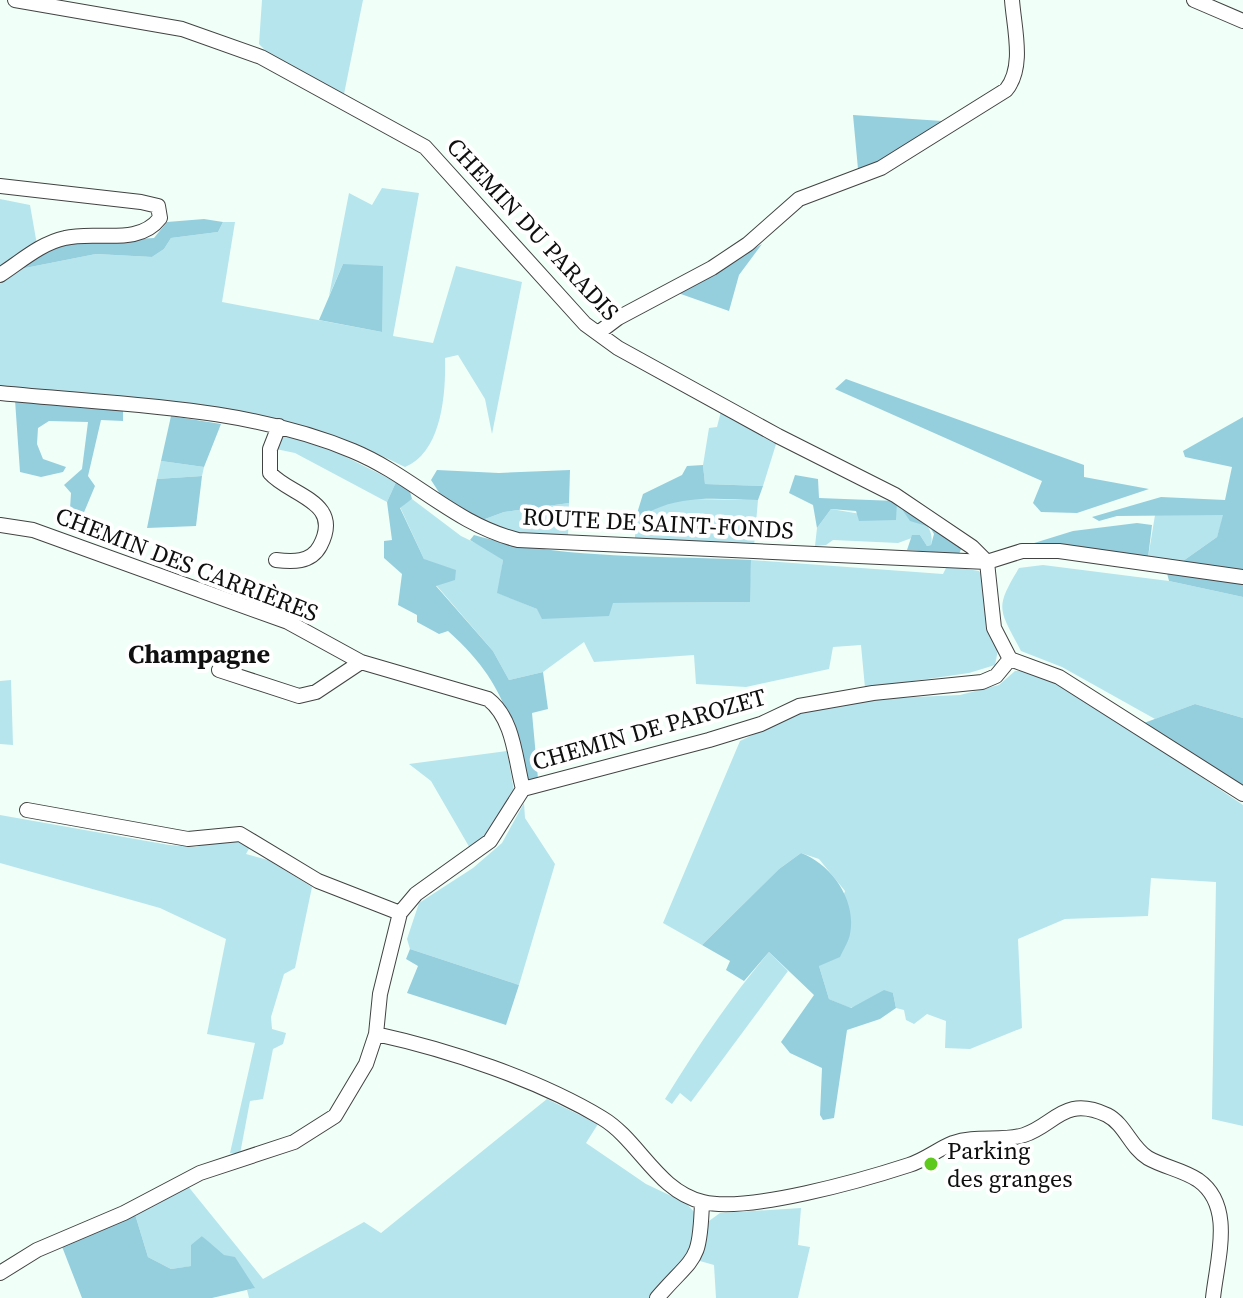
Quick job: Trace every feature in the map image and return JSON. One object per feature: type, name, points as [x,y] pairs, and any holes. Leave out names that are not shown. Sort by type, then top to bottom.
[{"type":"street","name":"CHEMIN DU PARADIS","points":[[15,0],[182,29],[261,57],[396,128],[425,147],[585,324],[778,436],[895,495],[958,535],[987,562]]},
{"type":"street","points":[[598,333],[618,318],[712,268],[748,244],[799,199],[881,168],[1006,90],[1014,80],[1017,64],[1012,0]]},
{"type":"street","points":[[1194,0],[1243,21]]},
{"type":"street","points":[[0,186],[141,202],[158,206],[160,218],[146,231],[68,237],[48,244],[0,275]]},
{"type":"street","name":"ROUTE DE SAINT-FONDS","points":[[0,393],[227,415],[279,426],[356,452],[404,477],[469,523],[518,540],[987,562],[1022,551],[1059,551],[1243,577]]},
{"type":"street","points":[[276,560],[307,559],[319,549],[325,528],[320,508],[309,497],[278,482],[270,473],[270,449],[279,426]]},
{"type":"street","name":"CHEMIN DES CARRIÈRES","points":[[0,525],[33,530],[288,622],[361,662],[474,692],[498,706],[508,727],[523,789]]},
{"type":"street","points":[[987,562],[994,628],[1010,659],[1059,677],[1243,794]]},
{"type":"street","name":"CHEMIN DE PAROZET","points":[[400,913],[416,894],[490,841],[523,789],[709,740],[761,724],[799,706],[873,693],[982,682],[996,676],[1010,659]]},
{"type":"street","points":[[219,670],[299,696],[316,692],[361,662]]},
{"type":"street","points":[[0,1273],[37,1250],[124,1213],[200,1173],[294,1142],[318,1130],[349,1097],[376,1034],[380,994],[400,913],[318,881],[240,834],[188,839],[27,810]]},
{"type":"street","points":[[376,1034],[412,1042],[498,1071],[603,1118],[623,1133],[667,1182],[702,1202],[757,1203],[814,1190],[911,1165],[952,1143],[981,1137],[1025,1135],[1065,1110],[1093,1111],[1110,1116],[1136,1150],[1196,1178],[1212,1192],[1220,1205],[1213,1298]]},
{"type":"street","points":[[657,1298],[692,1264],[698,1251],[702,1202]]},
{"type":"shaded area","points":[[262,0],[363,0],[344,94],[268,53],[259,44]]},
{"type":"shaded area","points":[[853,115],[942,121],[925,138],[904,152],[858,169]]},
{"type":"shaded area","points":[[382,188],[419,193],[393,336],[433,343],[456,266],[522,282],[492,434],[485,399],[458,355],[445,358],[443,404],[434,435],[427,449],[405,467],[358,445],[258,417],[156,401],[0,387],[0,283],[20,269],[96,254],[152,257],[164,249],[171,238],[218,232],[223,222],[235,222],[222,302],[382,332],[381,315],[343,264],[329,296],[349,193],[372,205]]},
{"type":"shaded area","points":[[0,199],[30,205],[37,245],[0,271]]},
{"type":"shaded area","points":[[204,219],[223,222],[218,232],[171,238],[164,249],[152,257],[96,254],[20,269],[52,244],[154,238],[167,222]]},
{"type":"shaded area","points":[[762,244],[739,275],[729,311],[678,293]]},
{"type":"shaded area","points":[[343,264],[383,266],[382,332],[319,320]]},
{"type":"shaded area","points":[[846,379],[1084,465],[1084,477],[1149,489],[1077,513],[1041,512],[1033,503],[1042,481],[835,389]]},
{"type":"shaded area","points":[[15,400],[123,411],[123,421],[101,420],[88,476],[95,486],[77,529],[69,525],[71,493],[64,485],[82,469],[88,422],[49,421],[38,428],[37,444],[43,459],[66,467],[63,472],[41,477],[20,472]]},
{"type":"shaded area","points":[[722,407],[777,441],[763,486],[705,484],[703,465],[709,428],[717,427]]},
{"type":"shaded area","points":[[171,416],[221,424],[204,467],[161,461]]},
{"type":"shaded area","points":[[1243,417],[1243,571],[1183,561],[1217,537],[1223,515],[1117,516],[1099,521],[1092,517],[1161,497],[1225,500],[1232,467],[1185,457],[1183,451]]},
{"type":"shaded area","points":[[288,436],[330,449],[396,482],[387,502],[295,453],[276,449],[280,437]]},
{"type":"shaded area","points":[[161,461],[204,467],[202,476],[157,479]]},
{"type":"shaded area","points":[[703,465],[705,484],[763,486],[758,500],[680,502],[650,511],[635,520],[643,494],[682,475],[687,466]]},
{"type":"shaded area","points":[[437,470],[499,473],[570,470],[569,503],[504,512],[477,522],[444,500],[431,480]]},
{"type":"shaded area","points":[[795,475],[818,479],[819,498],[896,501],[962,547],[959,554],[907,550],[912,535],[920,535],[927,546],[931,545],[934,534],[930,527],[910,521],[897,502],[896,520],[859,521],[856,511],[831,509],[817,528],[813,505],[789,493]]},
{"type":"shaded area","points":[[202,476],[196,526],[147,528],[157,479]]},
{"type":"shaded area","points":[[396,482],[409,488],[412,499],[400,508],[424,559],[456,570],[455,580],[436,586],[493,651],[509,680],[543,672],[548,709],[532,713],[538,779],[528,781],[509,717],[480,665],[448,631],[439,634],[417,622],[417,615],[398,605],[402,574],[384,558],[384,541],[392,540],[387,502]]},
{"type":"shaded area","points":[[412,499],[461,536],[498,554],[503,560],[498,593],[537,609],[612,603],[749,602],[751,560],[943,574],[947,566],[979,571],[984,578],[986,617],[998,650],[995,665],[969,673],[865,688],[861,645],[833,647],[829,669],[746,687],[696,684],[694,655],[594,662],[584,642],[543,672],[509,680],[493,651],[436,585],[400,507]]},
{"type":"shaded area","points":[[688,499],[758,500],[754,546],[643,542],[635,538],[635,520],[659,504]]},
{"type":"shaded area","points":[[896,501],[926,525],[932,537],[931,545],[927,546],[920,535],[898,543],[833,540],[826,545],[815,546],[817,528],[831,509],[896,520]]},
{"type":"shaded area","points":[[569,503],[568,537],[519,533],[477,522],[504,512]]},
{"type":"shaded area","points":[[1155,515],[1224,515],[1217,537],[1183,561],[1148,558]]},
{"type":"shaded area","points":[[1137,523],[1152,525],[1148,558],[1031,544],[1073,531]]},
{"type":"shaded area","points":[[474,535],[576,553],[751,560],[750,602],[613,603],[609,616],[542,619],[537,609],[497,593],[503,560],[470,540]]},
{"type":"shaded area","points":[[1043,565],[1169,581],[1243,597],[1243,718],[1195,704],[1155,719],[1062,667],[1021,651],[1004,617],[1003,601],[1019,568]]},
{"type":"shaded area","points":[[1167,573],[1243,583],[1243,597],[1169,581]]},
{"type":"shaded area","points":[[1030,670],[1066,686],[1243,805],[1243,1126],[1212,1119],[1216,882],[1151,878],[1148,916],[1065,919],[1018,939],[1022,1028],[970,1049],[945,1048],[946,1021],[927,1014],[914,1024],[906,1020],[904,1010],[896,1008],[893,993],[850,1008],[829,999],[819,966],[845,891],[819,859],[801,853],[779,869],[702,945],[663,923],[740,741],[800,712],[872,699],[960,695],[999,685],[1015,671]]},
{"type":"shaded area","points":[[11,680],[13,745],[0,744],[0,681]]},
{"type":"shaded area","points":[[1195,704],[1243,718],[1243,787],[1144,723]]},
{"type":"shaded area","points":[[507,751],[514,791],[488,835],[471,850],[431,781],[409,764]]},
{"type":"shaded area","points":[[524,803],[525,818],[555,864],[519,985],[410,949],[407,939],[419,903],[473,868],[502,843]]},
{"type":"shaded area","points":[[0,815],[169,845],[196,847],[232,837],[251,845],[246,854],[268,860],[312,887],[295,968],[284,974],[271,1017],[272,1029],[286,1033],[283,1044],[273,1049],[263,1099],[250,1101],[240,1154],[230,1153],[255,1043],[207,1034],[226,939],[160,908],[0,863]]},
{"type":"shaded area","points":[[801,853],[832,874],[850,909],[850,934],[840,957],[819,966],[829,999],[851,1008],[884,990],[893,993],[896,1008],[880,1019],[847,1030],[834,1118],[823,1120],[820,1115],[822,1068],[790,1053],[781,1042],[814,995],[769,952],[744,981],[726,970],[730,961],[702,945],[779,869]]},
{"type":"shaded area","points":[[410,949],[519,985],[506,1025],[407,993],[418,966],[406,959]]},
{"type":"shaded area","points":[[769,952],[788,971],[691,1102],[680,1093],[672,1104],[665,1099],[677,1080],[727,1006]]},
{"type":"shaded area","points":[[547,1099],[598,1124],[586,1143],[646,1184],[686,1203],[696,1214],[691,1254],[649,1298],[249,1298],[247,1290],[254,1288],[202,1236],[192,1266],[171,1269],[148,1257],[134,1211],[187,1185],[263,1279],[364,1222],[381,1233]]},
{"type":"shaded area","points":[[801,1208],[798,1245],[810,1247],[798,1298],[716,1298],[714,1265],[700,1261],[709,1221],[720,1213]]},
{"type":"shaded area","points":[[134,1211],[148,1257],[171,1269],[191,1266],[191,1245],[202,1236],[224,1255],[235,1257],[255,1288],[212,1298],[82,1298],[61,1244]]},
{"type":"place","name":"Parking des granges","points":[[931,1164]]},
{"type":"district","name":"Champagne","points":[[199,654]]}]
